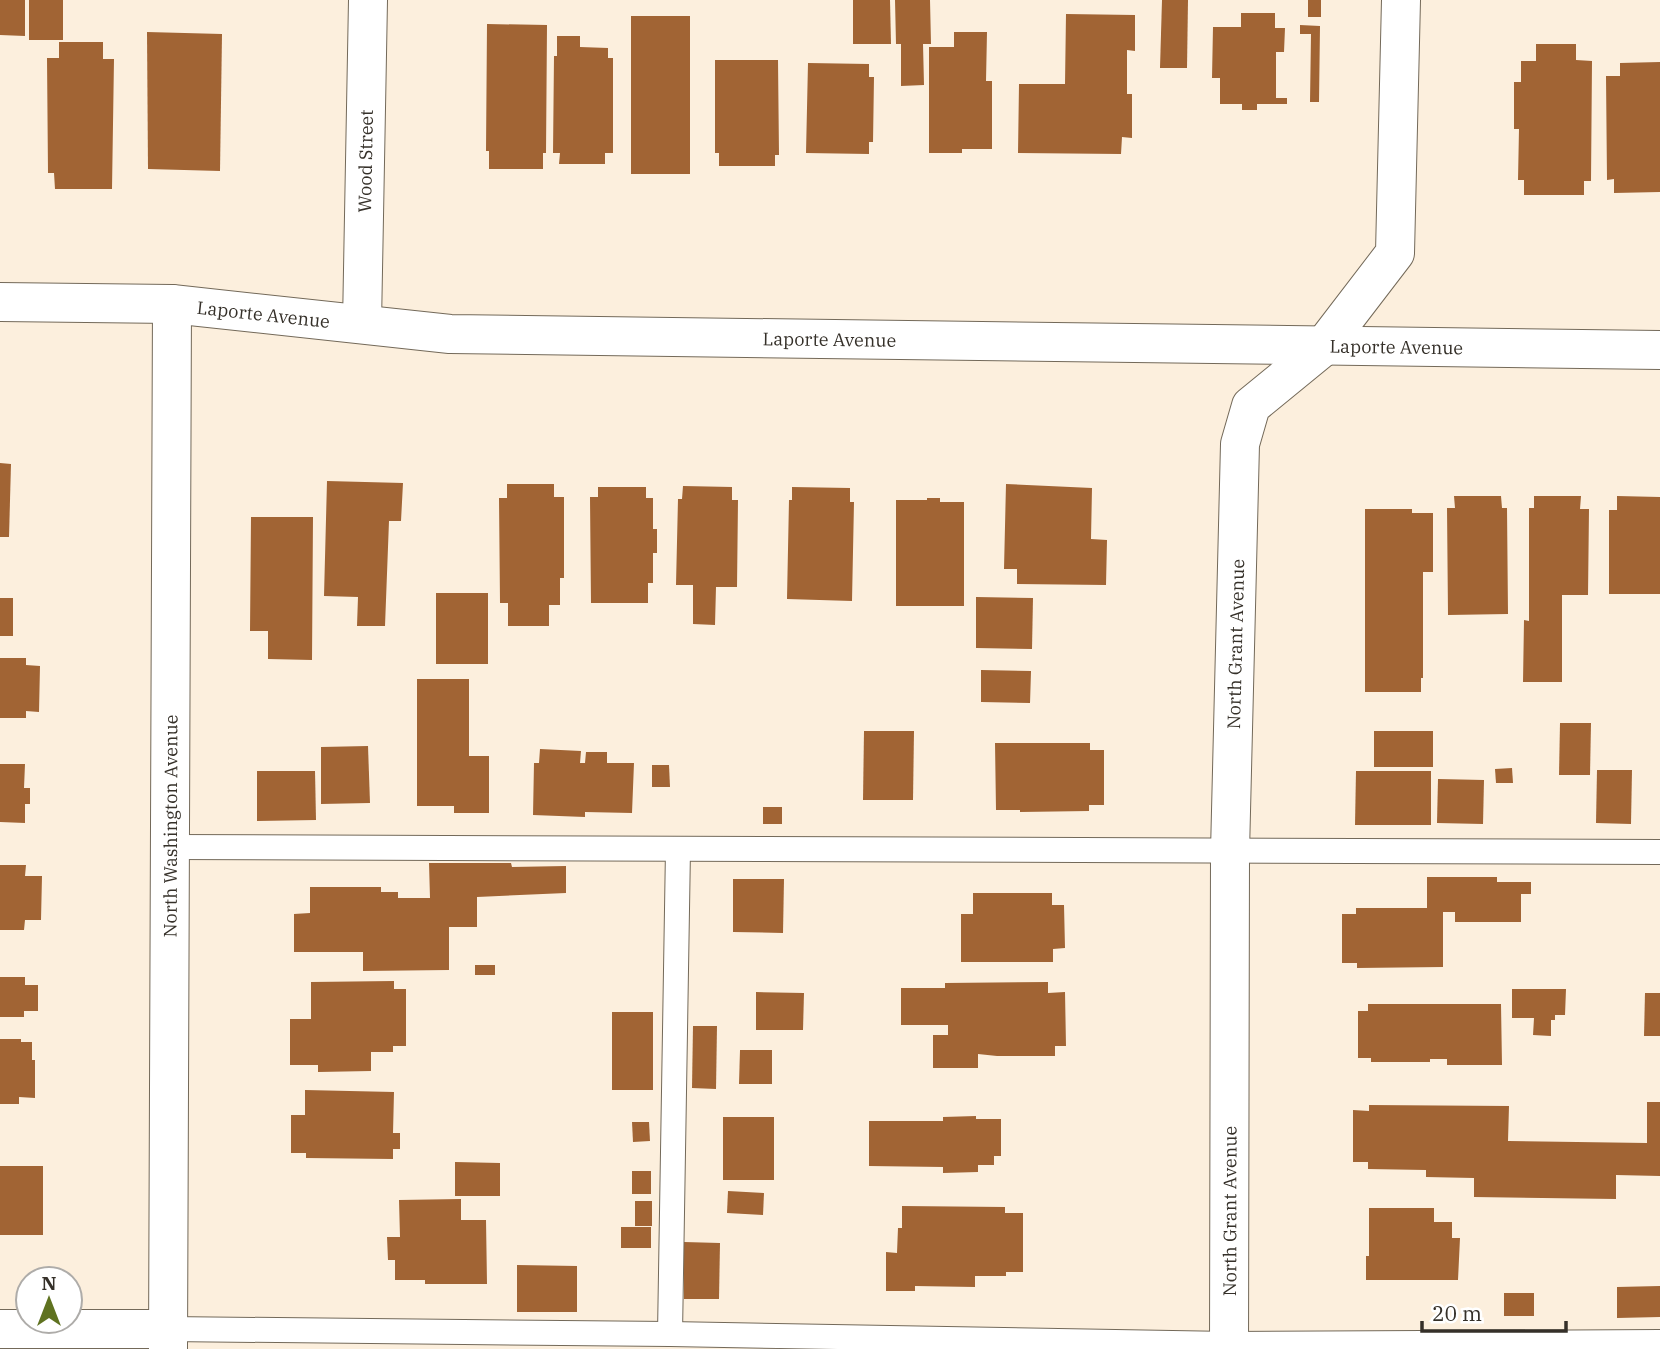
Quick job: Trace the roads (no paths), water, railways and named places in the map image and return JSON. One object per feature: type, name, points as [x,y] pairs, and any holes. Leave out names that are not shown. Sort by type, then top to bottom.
[{"type":"street","name":"Wood Street","points":[[362,324],[368,0]]},
{"type":"street","name":"North Grant Avenue","points":[[1229,1346],[1230,852],[1240,444],[1251,406],[1324,346],[1395,253],[1401,0]]},
{"type":"street","name":"Laporte Avenue","points":[[0,302],[172,304],[450,334],[1660,350]]},
{"type":"street","name":"North Washington Avenue","points":[[168,1339],[172,304]]},
{"type":"street","points":[[0,1329],[168,1339]]},
{"type":"lane","points":[[170,847],[1660,852]]},
{"type":"lane","points":[[670,1334],[678,849]]},
{"type":"lane","points":[[168,1339],[670,1334],[1229,1346],[1660,1342]]}]
